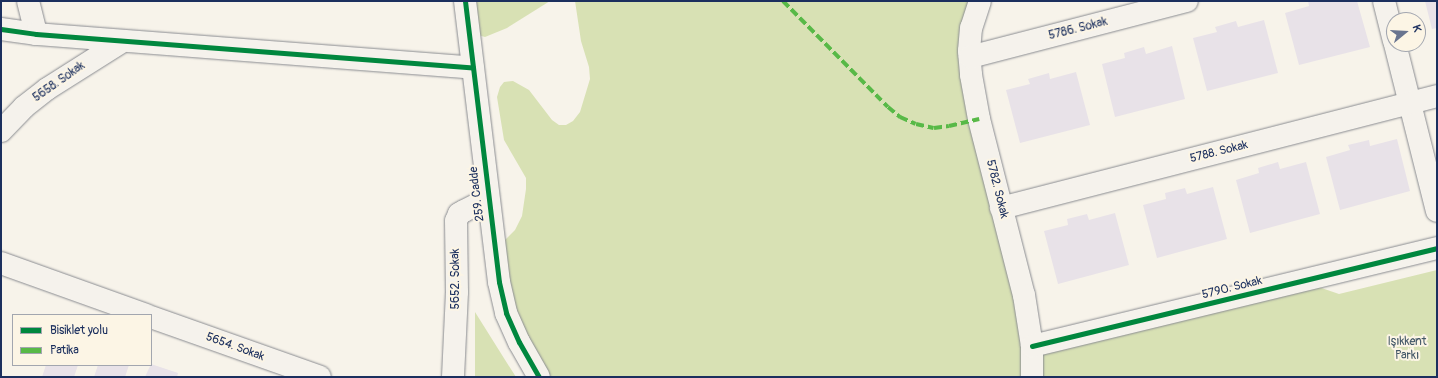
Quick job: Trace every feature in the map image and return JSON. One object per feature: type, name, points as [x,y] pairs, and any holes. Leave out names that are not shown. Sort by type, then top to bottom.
[{"type":"street","points":[[28,1],[36,34]]},
{"type":"street","name":"259. Cadde","points":[[465,1],[499,282],[506,313],[519,342],[539,377]]},
{"type":"street","name":"5782. Sokak","points":[[980,1],[971,28],[971,75],[979,119],[1024,295],[1032,346],[1032,377]]},
{"type":"street","name":"5786. Sokak","points":[[970,57],[1187,1]]},
{"type":"street","points":[[1384,1],[1387,12]]},
{"type":"street","points":[[1,30],[122,41],[473,68]]},
{"type":"street","name":"5658. Sokak","points":[[1,131],[24,107],[47,89],[122,41]]},
{"type":"street","points":[[1397,52],[1437,211]]},
{"type":"street","name":"5788. Sokak","points":[[1001,208],[1437,96]]},
{"type":"street","name":"5652. Sokak","points":[[453,377],[457,292],[456,221],[459,214],[488,199]]},
{"type":"street","name":"5790. Sokak","points":[[1032,346],[1437,248]]},
{"type":"street","points":[[1,263],[143,314]]},
{"type":"street","name":"5654. Sokak","points":[[152,317],[320,377]]},
{"type":"green space","points":[[465,1],[550,1],[507,28],[485,37],[478,35]]},
{"type":"green space","name":"Işıkkent Parkı","points":[[575,1],[978,1],[971,28],[1032,346],[1301,281],[1339,294],[1437,270],[1437,377],[539,377],[493,246],[505,240],[515,230],[522,216],[526,189],[526,178],[504,140],[497,97],[500,87],[504,82],[513,81],[529,90],[552,120],[559,125],[566,125],[573,121],[580,112],[590,79],[589,67],[581,41]]},
{"type":"green space","points":[[475,312],[507,363],[516,377],[475,377]]},
{"type":"building","points":[[1308,1],[1357,1],[1370,47],[1299,65],[1285,13],[1309,6]]},
{"type":"building","points":[[1425,1],[1437,1],[1437,28],[1432,29]]},
{"type":"building","points":[[1264,20],[1278,73],[1207,91],[1193,38],[1217,32],[1215,27],[1236,21],[1238,27]]},
{"type":"building","points":[[1172,46],[1185,99],[1115,117],[1102,64],[1125,58],[1124,53],[1144,47],[1146,54]]},
{"type":"building","points":[[1076,72],[1090,125],[1020,143],[1006,90],[1030,84],[1028,79],[1049,73],[1050,79]]},
{"type":"building","points":[[1397,139],[1410,191],[1340,210],[1326,157],[1350,150],[1348,145],[1369,140],[1370,146]]},
{"type":"building","points":[[1278,162],[1280,169],[1306,162],[1320,214],[1250,233],[1236,180],[1259,173],[1258,168]]},
{"type":"building","points":[[1213,187],[1227,239],[1157,258],[1143,205],[1166,199],[1165,193],[1185,188],[1187,194]]},
{"type":"building","points":[[1115,213],[1129,265],[1058,284],[1044,231],[1068,225],[1067,219],[1087,214],[1089,220]]},
{"type":"building","points":[[152,364],[178,373],[177,377],[145,377]]},
{"type":"building","points":[[46,366],[78,366],[74,377],[42,377]]},
{"type":"building","points":[[98,366],[129,366],[125,377],[94,377]]},
{"type":"marked path","points":[[783,1],[888,107],[900,117],[916,124],[934,128],[979,119]]},
{"type":"cycle path","points":[[465,1],[499,282],[506,313],[519,342],[539,377]]},
{"type":"cycle path","points":[[1,29],[36,34],[473,68]]},
{"type":"cycle path","points":[[1032,346],[1437,248]]}]
